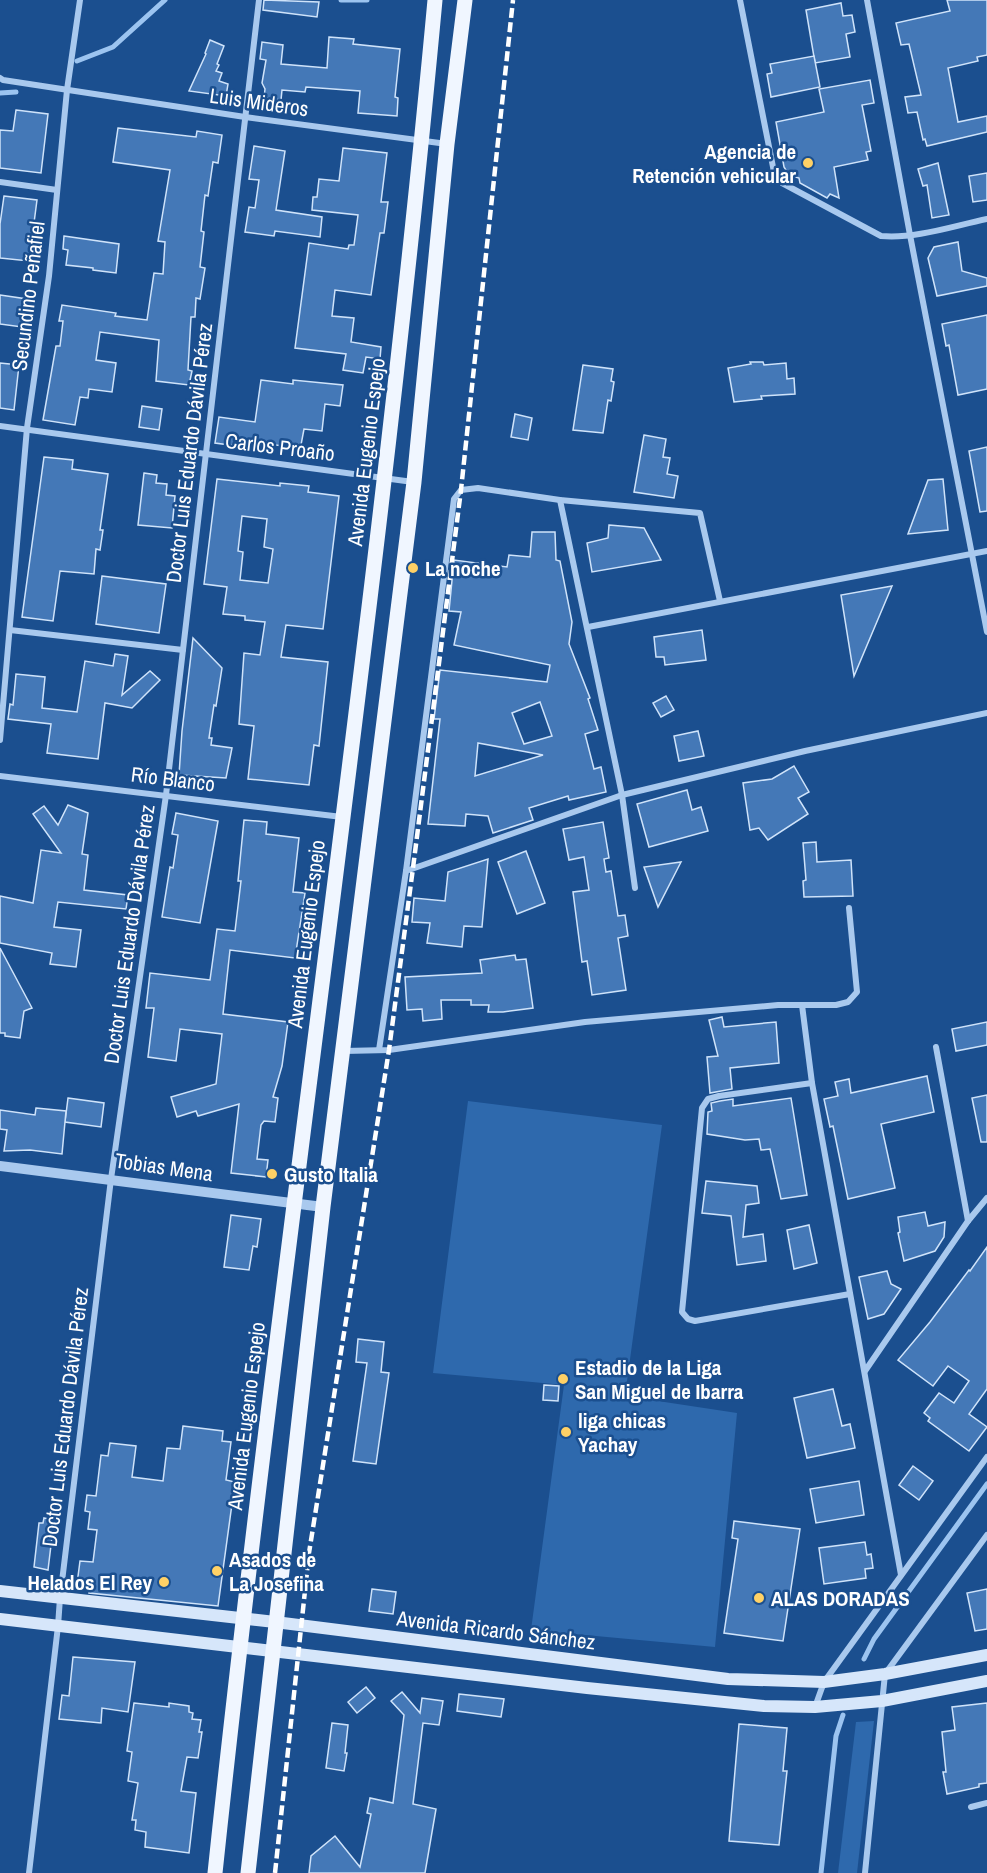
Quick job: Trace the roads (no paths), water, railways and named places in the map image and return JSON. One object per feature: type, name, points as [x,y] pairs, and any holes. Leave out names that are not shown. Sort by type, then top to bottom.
[{"type":"main road","name":"Avenida Eugenio Espejo","points":[[215,1873],[239,1647],[293,1205],[386,477],[435,0]]},
{"type":"main road","points":[[248,1873],[322,1207],[414,482],[447,144],[465,0]]},
{"type":"main road","name":"Avenida Ricardo Sánchez","points":[[0,1591],[275,1622],[728,1679],[824,1682],[885,1674],[987,1655]]},
{"type":"main road","points":[[0,1619],[587,1688],[764,1706],[815,1707],[882,1701],[987,1681]]},
{"type":"street","name":"Secundino Peñafiel","points":[[0,740],[27,428],[49,276],[67,90],[80,0]]},
{"type":"street","name":"Doctor Luis Eduardo Dávila Pérez","points":[[29,1873],[111,1179],[166,795],[259,0]]},
{"type":"street","points":[[740,0],[774,172],[782,183],[881,236],[910,235],[987,219]]},
{"type":"street","points":[[867,0],[987,632]]},
{"type":"street","name":"Luis Mideros","points":[[0,78],[245,117],[447,144]]},
{"type":"street","points":[[0,182],[57,190]]},
{"type":"street","name":"Carlos Proaño","points":[[0,426],[414,482]]},
{"type":"street","points":[[379,1050],[406,871],[454,499],[461,490],[478,488],[560,500],[700,513],[720,601]]},
{"type":"street","points":[[560,500],[622,795],[634,888]]},
{"type":"street","points":[[588,627],[987,551]]},
{"type":"street","points":[[10,630],[183,650]]},
{"type":"street","points":[[406,871],[622,795],[804,751],[987,713]]},
{"type":"street","name":"Río Blanco","points":[[0,776],[342,817]]},
{"type":"street","points":[[343,1051],[379,1050],[585,1022],[778,1005],[836,1005],[848,1002],[857,993],[849,908]]},
{"type":"street","points":[[802,1005],[812,1083],[900,1575]]},
{"type":"street","points":[[936,1047],[968,1221]]},
{"type":"street","points":[[812,1083],[719,1096],[708,1099],[702,1108],[682,1312],[688,1319],[695,1321],[850,1294]]},
{"type":"street","name":"Tobias Mena","points":[[0,1166],[322,1207]]},
{"type":"street","points":[[864,1372],[968,1221],[987,1198]]},
{"type":"street","points":[[815,1707],[824,1682],[987,1457]]},
{"type":"street","points":[[866,1873],[885,1674],[987,1535]]},
{"type":"street","points":[[971,1808],[987,1803]]},
{"type":"waterway","points":[[77,61],[113,47],[165,0]]},
{"type":"waterway","points":[[341,0],[367,0]]},
{"type":"waterway","points":[[0,93],[16,92]]},
{"type":"waterway","points":[[864,1659],[874,1639],[987,1484]]},
{"type":"waterway","points":[[821,1873],[836,1736],[843,1715]]},
{"type":"railway","points":[[275,1873],[309,1553],[389,1050],[413,868],[461,490],[513,0]]},
{"type":"place","name":"Agencia de Retención vehicular","points":[[808,163]]},
{"type":"place","name":"La noche","points":[[413,568]]},
{"type":"place","name":"Gusto Italia","points":[[272,1174]]},
{"type":"place","name":"Estadio de la Liga San Miguel de Ibarra","points":[[563,1379]]},
{"type":"place","name":"liga chicas Yachay","points":[[566,1432]]},
{"type":"place","name":"Asados de La Josefina","points":[[217,1571]]},
{"type":"place","name":"Helados El Rey","points":[[164,1582]]},
{"type":"place","name":"ALAS DORADAS","points":[[759,1598]]}]
